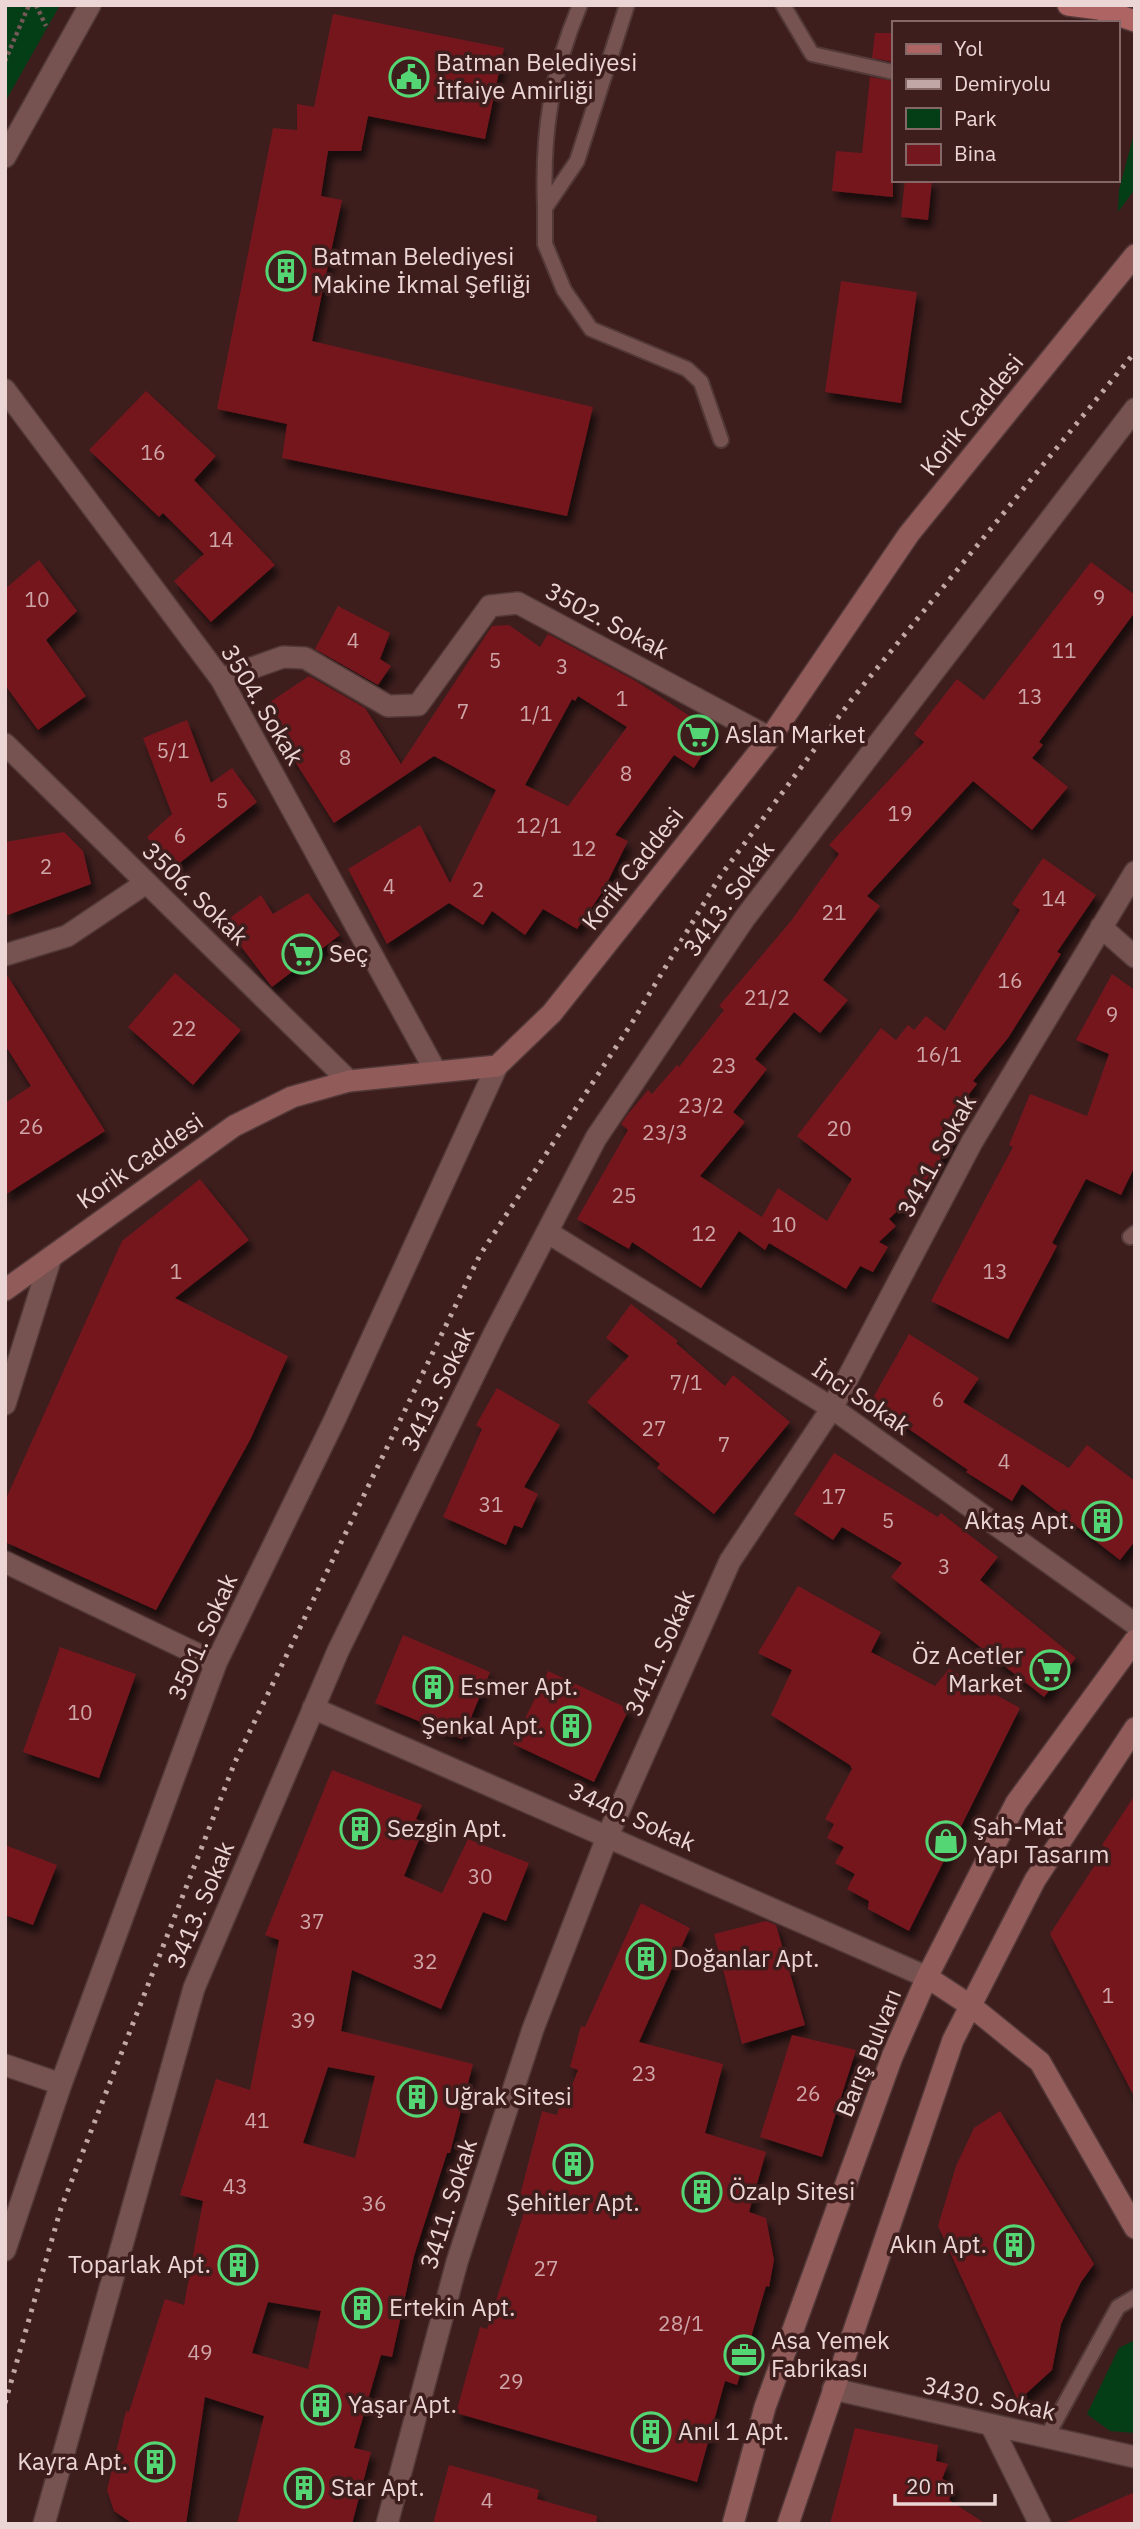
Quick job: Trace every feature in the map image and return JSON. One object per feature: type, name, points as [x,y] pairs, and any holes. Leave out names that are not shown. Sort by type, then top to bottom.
[{"type":"main road","points":[[1068,5],[1135,21]]},
{"type":"main road","name":"Korik Caddesi","points":[[5,1290],[234,1126],[292,1097],[349,1081],[497,1066],[552,1013],[769,738],[909,534],[1135,255]]},
{"type":"main road","name":"Barış Bulvarı","points":[[733,2524],[765,2407],[892,2057],[927,1977],[1016,1804],[1135,1640]]},
{"type":"main road","points":[[788,2524],[953,2040],[1035,1880],[1135,1728]]},
{"type":"main road","points":[[927,1977],[971,2006],[1040,2062],[1135,2228]]},
{"type":"street","points":[[5,157],[90,5]]},
{"type":"street","name":"3504. Sokak","points":[[5,390],[221,679],[436,1072]]},
{"type":"street","name":"3413. Sokak","points":[[44,2524],[194,1987],[338,1651],[547,1232],[596,1138],[744,919],[1135,409]]},
{"type":"street","name":"3502. Sokak","points":[[221,679],[283,657],[305,658],[388,706],[418,705],[490,606],[518,603],[769,738]]},
{"type":"street","name":"3506. Sokak","points":[[5,744],[349,1081]]},
{"type":"street","name":"3411. Sokak","points":[[387,2524],[457,2262],[533,2029],[608,1835],[730,1561],[832,1408],[972,1142],[1135,872]]},
{"type":"street","points":[[5,955],[67,936],[146,883]]},
{"type":"street","points":[[1101,927],[1135,957]]},
{"type":"street","name":"3501. Sokak","points":[[5,2250],[61,2084],[216,1662],[335,1419],[497,1066]]},
{"type":"street","name":"İnci Sokak","points":[[547,1232],[832,1408],[1135,1624]]},
{"type":"street","points":[[5,1404],[51,1257]]},
{"type":"street","points":[[5,1562],[216,1662]]},
{"type":"street","name":"3440. Sokak","points":[[313,1708],[927,1977]]},
{"type":"street","points":[[5,2065],[61,2084]]},
{"type":"street","name":"3430. Sokak","points":[[834,2389],[992,2427],[1135,2457]]},
{"type":"street","points":[[992,2427],[1040,2524]]},
{"type":"lane","points":[[579,5],[562,48],[547,115],[543,155],[545,244],[564,290],[591,329],[687,369],[701,382],[721,440]]},
{"type":"lane","points":[[545,208],[577,161],[626,5]]},
{"type":"lane","points":[[783,5],[812,54],[892,72]]},
{"type":"lane","points":[[1046,2438],[1118,2307],[1135,2297]]},
{"type":"path","points":[[5,61],[29,5]]},
{"type":"green space","points":[[5,5],[60,5],[5,102]]},
{"type":"green space","points":[[1135,130],[1135,189],[1118,212],[1119,190]]},
{"type":"green space","points":[[1135,2340],[1135,2433],[1110,2431],[1087,2414],[1119,2348]]},
{"type":"building","name":"Batman Belediyesi Makine İkmal Şefliği","points":[[333,14],[504,48],[485,139],[368,116],[361,151],[328,151],[321,196],[342,200],[312,341],[593,407],[567,516],[282,458],[287,424],[217,409],[273,128],[297,130],[297,104],[314,107]]},
{"type":"building","points":[[875,33],[892,33],[892,62],[872,58]]},
{"type":"building","points":[[870,77],[892,81],[893,197],[832,191],[836,151],[862,153]]},
{"type":"building","points":[[905,182],[932,182],[928,220],[901,217]]},
{"type":"building","points":[[841,281],[917,292],[901,403],[825,392]]},
{"type":"building","points":[[146,391],[216,456],[194,480],[275,565],[211,622],[174,581],[204,554],[163,513],[159,517],[89,450]]},
{"type":"building","points":[[39,560],[77,611],[46,640],[86,696],[38,730],[5,685],[5,589]]},
{"type":"building","points":[[1091,562],[1135,595],[1135,612],[1039,742],[1043,745],[1032,758],[1068,787],[1032,830],[973,781],[867,896],[880,906],[823,980],[848,1000],[820,1033],[794,1012],[755,1059],[767,1069],[733,1112],[745,1122],[700,1176],[762,1217],[778,1188],[827,1221],[852,1179],[797,1136],[881,1028],[896,1040],[908,1025],[914,1030],[926,1016],[945,1031],[1020,910],[1012,904],[1043,858],[1096,895],[1057,952],[1061,954],[1008,1038],[973,1081],[977,1084],[942,1128],[956,1137],[920,1189],[889,1219],[896,1226],[879,1242],[888,1247],[873,1272],[860,1266],[846,1289],[769,1243],[765,1250],[739,1231],[701,1288],[632,1242],[629,1249],[577,1219],[628,1130],[621,1124],[628,1114],[648,1090],[652,1094],[677,1065],[679,1067],[724,1010],[719,1006],[791,921],[839,854],[829,845],[924,742],[914,734],[957,679],[984,700]]},
{"type":"building","points":[[338,606],[390,633],[380,659],[391,666],[378,685],[315,649]]},
{"type":"building","points":[[509,625],[540,647],[548,634],[634,680],[716,733],[694,768],[674,755],[615,835],[628,841],[603,891],[577,929],[543,909],[525,935],[492,911],[483,925],[449,903],[387,944],[348,869],[420,825],[450,883],[496,790],[434,756],[334,823],[261,708],[309,676],[365,708],[401,764],[492,626]],"holes":[[[578,696],[627,727],[568,806],[525,785],[572,699],[575,701]]]},
{"type":"building","points":[[187,720],[211,783],[232,768],[257,802],[172,869],[147,837],[172,814],[143,738]]},
{"type":"building","points":[[64,832],[83,851],[91,884],[5,916],[5,842]]},
{"type":"building","points":[[308,893],[340,935],[272,987],[223,923],[261,895],[273,914]]},
{"type":"building","points":[[5,972],[105,1131],[5,1195],[5,1103],[31,1086],[5,1045]]},
{"type":"building","points":[[175,973],[241,1030],[193,1085],[128,1027]]},
{"type":"building","points":[[1112,974],[1135,990],[1135,1166],[1121,1195],[1086,1179],[1052,1243],[1057,1246],[1008,1339],[931,1301],[1013,1147],[1009,1145],[1030,1094],[1087,1116],[1109,1054],[1076,1040]]},
{"type":"building","points":[[200,1179],[249,1240],[175,1298],[288,1356],[250,1440],[156,1610],[5,1542],[5,1501],[122,1241]]},
{"type":"building","points":[[631,1304],[678,1341],[676,1343],[725,1386],[733,1375],[790,1422],[714,1514],[657,1468],[660,1464],[587,1402],[629,1356],[606,1338]]},
{"type":"building","points":[[909,1334],[979,1378],[963,1402],[1069,1468],[1087,1445],[1135,1481],[1135,1541],[1120,1560],[1022,1484],[1012,1501],[966,1472],[968,1470],[900,1423],[869,1405]]},
{"type":"building","points":[[497,1388],[560,1425],[524,1487],[538,1494],[522,1528],[514,1525],[506,1545],[443,1517],[482,1429],[476,1425]]},
{"type":"building","points":[[834,1453],[938,1517],[941,1513],[998,1557],[980,1580],[1076,1658],[1044,1697],[891,1577],[902,1563],[842,1527],[833,1540],[794,1514]]},
{"type":"building","points":[[798,1586],[881,1632],[871,1652],[935,1686],[949,1669],[1020,1708],[909,1931],[868,1909],[869,1901],[847,1889],[855,1874],[835,1863],[844,1847],[827,1838],[834,1824],[825,1819],[852,1769],[850,1765],[771,1715],[792,1670],[758,1653]]},
{"type":"building","name":"Esmer Apt.","points":[[403,1635],[490,1672],[462,1739],[375,1703]]},
{"type":"building","points":[[60,1647],[136,1674],[99,1778],[23,1752]]},
{"type":"building","name":"Şenkal Apt.","points":[[548,1671],[629,1709],[594,1782],[513,1744]]},
{"type":"building","points":[[332,1770],[422,1805],[416,1819],[426,1823],[404,1876],[442,1893],[468,1839],[529,1863],[506,1921],[483,1912],[441,2009],[352,1970],[341,2031],[473,2064],[450,2153],[447,2153],[414,2256],[392,2357],[381,2355],[354,2448],[371,2452],[352,2524],[237,2524],[264,2416],[205,2397],[186,2524],[133,2524],[114,2511],[107,2490],[126,2411],[129,2412],[165,2299],[184,2305],[203,2201],[180,2195],[216,2079],[250,2090],[279,1940],[265,1935]],"holes":[[[328,2067],[375,2076],[355,2158],[303,2143]],[[268,2302],[321,2311],[308,2369],[252,2353]]]},
{"type":"building","points":[[1135,1795],[1135,2098],[1050,1934],[1106,1848],[1102,1845]]},
{"type":"building","points":[[5,1845],[57,1865],[33,1925],[5,1915]]},
{"type":"building","points":[[641,1903],[690,1928],[639,2042],[723,2064],[705,2133],[766,2152],[749,2212],[766,2218],[774,2260],[769,2287],[766,2286],[737,2385],[725,2381],[697,2482],[456,2413],[480,2327],[487,2329],[529,2197],[520,2195],[542,2111],[557,2115],[564,2087],[571,2088],[578,2070],[570,2067],[581,2026],[585,2027]]},
{"type":"building","points":[[766,1921],[776,1925],[805,2025],[742,2044],[714,1934]]},
{"type":"building","points":[[792,2035],[856,2050],[822,2157],[760,2137]]},
{"type":"building","name":"Akın Apt.","points":[[1000,2111],[1094,2264],[1081,2282],[1061,2324],[1052,2370],[1018,2401],[938,2226],[956,2166],[974,2128]]},
{"type":"building","points":[[855,2428],[938,2445],[936,2461],[948,2464],[942,2479],[955,2484],[949,2500],[986,2524],[830,2524]]},
{"type":"building","points":[[449,2465],[539,2490],[537,2499],[597,2516],[596,2524],[433,2524]]},
{"type":"building","points":[[1135,2492],[1135,2524],[1062,2524]]},
{"type":"railway","points":[[5,2403],[61,2208],[235,1762],[480,1255],[633,1021],[721,875],[852,699],[1135,352]]},
{"type":"place","name":"Batman Belediyesi İtfaiye Amirliği","points":[[409,77]]},
{"type":"place","name":"Batman Belediyesi Makine İkmal Şefliği","points":[[286,271]]},
{"type":"place","name":"Aslan Market","points":[[698,735]]},
{"type":"place","name":"Seç","points":[[302,954]]},
{"type":"place","name":"Aktaş Apt.","points":[[1102,1521]]},
{"type":"place","name":"Öz Acetler Market","points":[[1050,1670]]},
{"type":"place","name":"Esmer Apt.","points":[[433,1687]]},
{"type":"place","name":"Şenkal Apt.","points":[[571,1726]]},
{"type":"place","name":"Sezgin Apt.","points":[[360,1829]]},
{"type":"place","name":"Şah-Mat Yapı Tasarım","points":[[946,1841]]},
{"type":"place","name":"Doğanlar Apt.","points":[[646,1959]]},
{"type":"place","name":"Uğrak Sitesi","points":[[417,2097]]},
{"type":"place","name":"Şehitler Apt.","points":[[573,2164]]},
{"type":"place","name":"Özalp Sitesi","points":[[702,2192]]},
{"type":"place","name":"Akın Apt.","points":[[1014,2245]]},
{"type":"place","name":"Toparlak Apt.","points":[[238,2265]]},
{"type":"place","name":"Ertekin Apt.","points":[[362,2308]]},
{"type":"place","name":"Asa Yemek Fabrikası","points":[[744,2355]]},
{"type":"place","name":"Yaşar Apt.","points":[[321,2405]]},
{"type":"place","name":"Anıl 1 Apt.","points":[[651,2432]]},
{"type":"place","name":"Kayra Apt.","points":[[155,2462]]},
{"type":"place","name":"Star Apt.","points":[[304,2488]]}]
